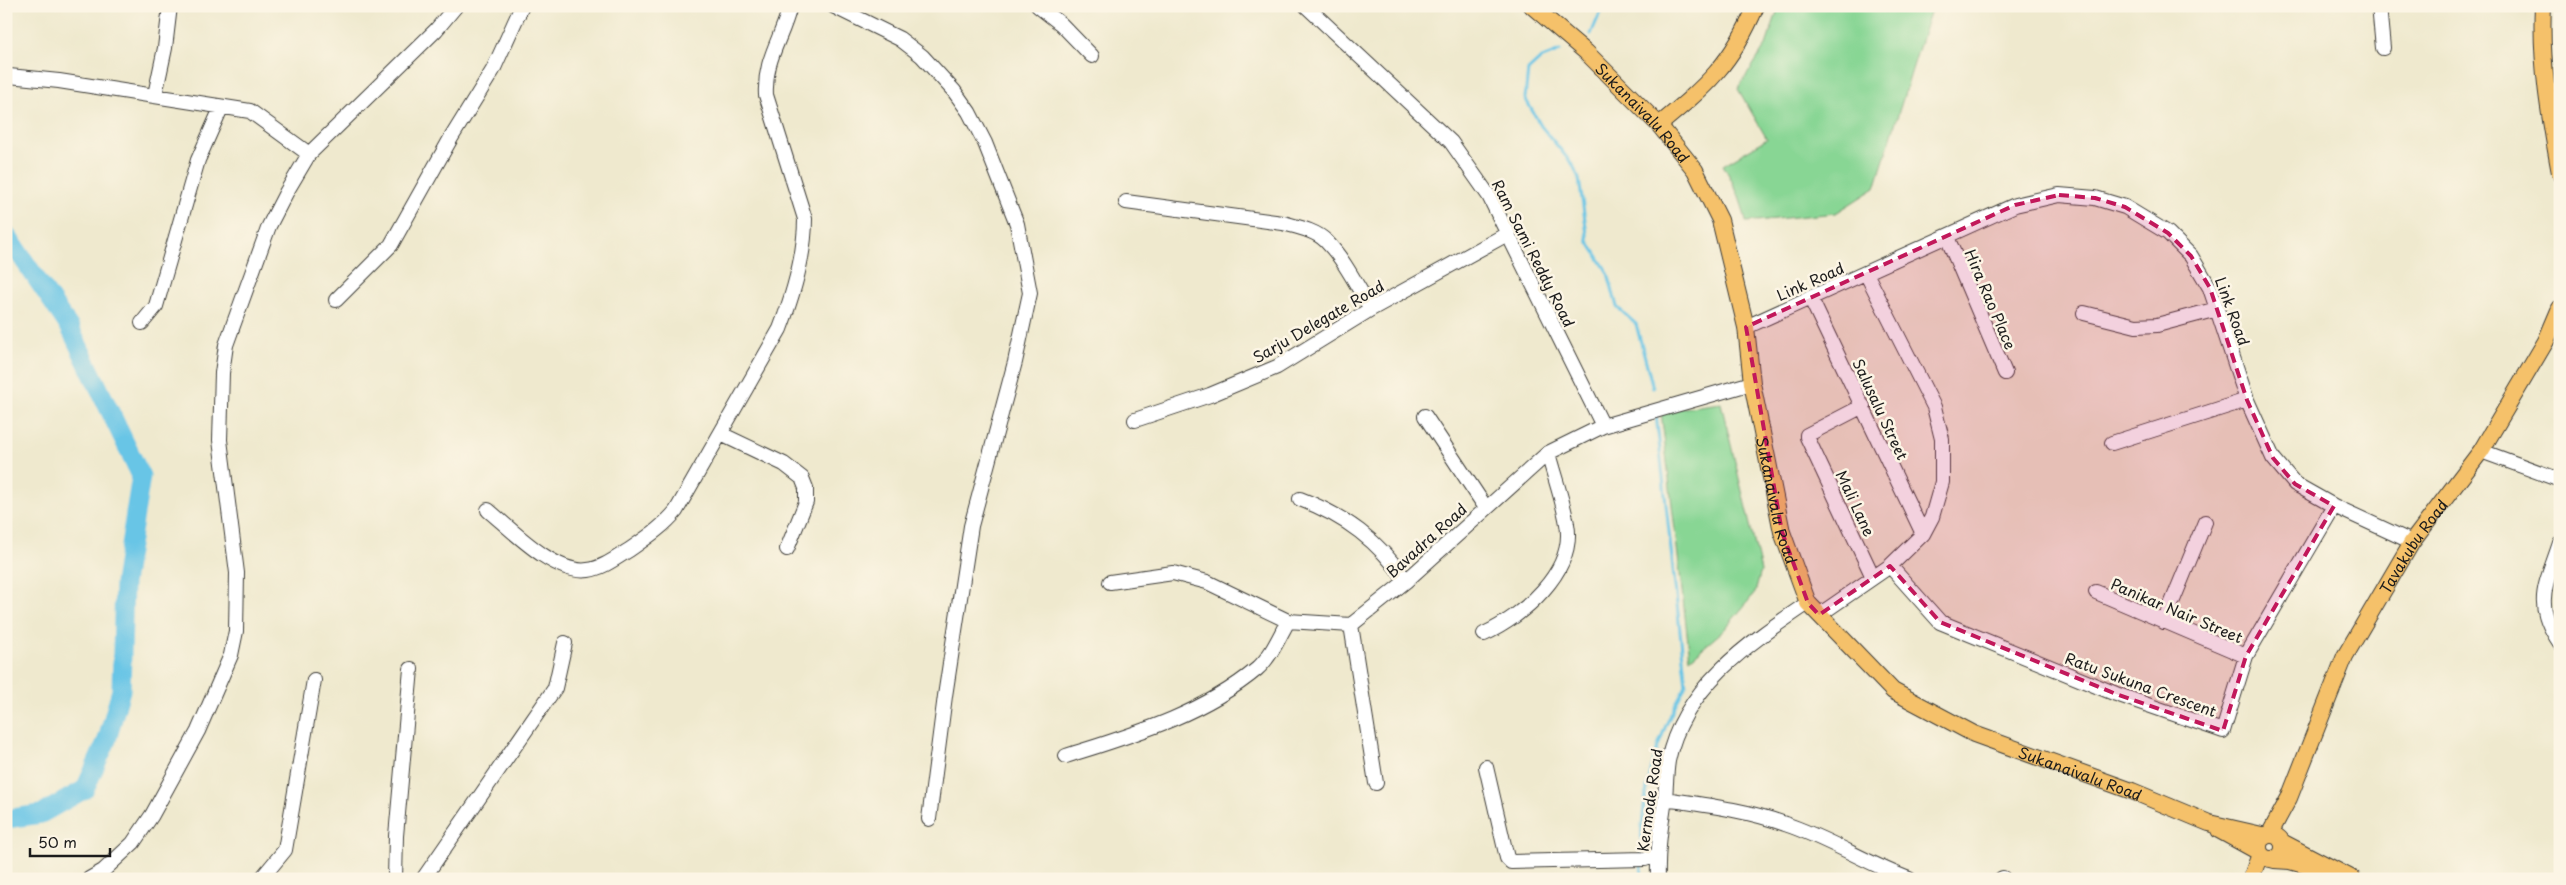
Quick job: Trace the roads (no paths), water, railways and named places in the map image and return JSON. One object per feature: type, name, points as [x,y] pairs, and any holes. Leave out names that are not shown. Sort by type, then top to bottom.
[{"type":"main road","name":"Sukanaivalu Road","points":[[1532,6],[1586,52],[1659,125],[1695,170],[1720,220],[1746,327],[1752,383],[1782,532],[1813,609],[1893,691],[1966,730],[2132,791],[2209,823],[2266,856],[2302,864],[2348,879]]},
{"type":"main road","points":[[1659,125],[1703,88],[1722,67],[1740,44],[1756,6]]},
{"type":"main road","points":[[2543,6],[2542,32],[2554,103],[2560,173]]},
{"type":"main road","name":"Tavakubu Road","points":[[2274,838],[2345,656],[2412,542],[2481,451],[2546,341],[2560,308]]},
{"type":"main road","name":"Sukanaivalu Road","points":[[2209,823],[2274,838],[2353,879]]},
{"type":"main road","points":[[2260,879],[2266,856],[2260,842],[2274,838],[2281,855],[2266,856]]},
{"type":"main road","points":[[2251,879],[2266,856]]},
{"type":"street","points":[[155,95],[165,48],[170,6]]},
{"type":"street","points":[[89,879],[106,875],[152,815],[198,731],[231,655],[236,631],[237,573],[220,440],[222,373],[226,346],[269,226],[286,191],[309,154],[436,30],[456,6]]},
{"type":"street","points":[[336,300],[391,245],[446,146],[493,70],[522,6]]},
{"type":"street","points":[[488,510],[545,556],[562,566],[581,570],[603,566],[666,524],[721,434],[780,330],[805,238],[805,219],[766,95],[765,76],[769,59],[790,6]]},
{"type":"street","points":[[833,6],[900,40],[922,56],[954,91],[969,112],[985,143],[1017,224],[1030,293],[1015,362],[971,526],[945,696],[929,819]]},
{"type":"street","points":[[1038,6],[1060,24],[1092,56]]},
{"type":"street","name":"Ram Sami Reddy Road","points":[[1306,6],[1451,142],[1489,196],[1603,426]]},
{"type":"street","points":[[2379,6],[2384,48]]},
{"type":"street","points":[[9,76],[155,95],[221,108],[250,111],[309,154]]},
{"type":"street","points":[[142,323],[156,306],[198,160],[221,108]]},
{"type":"street","name":"Link Road","points":[[1746,327],[2015,205],[2059,195],[2095,198],[2125,207],[2168,232],[2191,256],[2210,288],[2247,400],[2273,458],[2295,484],[2334,506],[2412,542]]},
{"type":"street","points":[[1126,202],[1283,224],[1307,230],[1325,240],[1351,275],[1370,308]]},
{"type":"street","name":"Sarju Delegate Road","points":[[1135,420],[1210,395],[1277,367],[1370,308],[1509,234]]},
{"type":"street","name":"Hira Rao Place","points":[[1947,237],[2005,373]]},
{"type":"street","points":[[1866,273],[1934,408],[1942,439],[1942,482],[1932,517],[1923,534]]},
{"type":"street","name":"Salusalu Street","points":[[1811,299],[1923,534]]},
{"type":"street","points":[[2084,313],[2136,326],[2157,325],[2217,308]]},
{"type":"street","name":"Bavadra Road","points":[[1351,625],[1406,581],[1548,453],[1603,426],[1752,383]]},
{"type":"street","points":[[2112,443],[2247,400]]},
{"type":"street","name":"Mali Lane","points":[[1863,406],[1807,435],[1873,577]]},
{"type":"street","points":[[1424,416],[1486,508]]},
{"type":"street","points":[[721,434],[784,464],[802,478],[806,488],[806,502],[788,549]]},
{"type":"street","points":[[2481,451],[2560,480]]},
{"type":"street","points":[[1484,634],[1499,627],[1530,604],[1549,583],[1565,556],[1568,526],[1548,453]]},
{"type":"street","points":[[1300,499],[1321,507],[1364,533],[1390,558],[1406,581]]},
{"type":"street","name":"Ratu Sukuna Crescent","points":[[1890,566],[1921,603],[1940,622],[2116,694],[2223,731],[2246,656],[2334,506]]},
{"type":"street","points":[[2164,622],[2205,522]]},
{"type":"street","name":"Kermode Road","points":[[1658,879],[1644,857],[1665,799],[1668,761],[1676,736],[1692,702],[1716,674],[1754,639],[1873,577],[1890,566],[1923,534]]},
{"type":"street","points":[[2560,543],[2543,594],[2543,607],[2548,625],[2560,643]]},
{"type":"street","points":[[1110,582],[1173,572],[1207,582],[1288,621],[1351,625],[1376,783]]},
{"type":"street","name":"Panikar Nair Street","points":[[2096,592],[2246,656]]},
{"type":"street","points":[[1066,756],[1174,719],[1218,694],[1258,669],[1272,652],[1288,621]]},
{"type":"street","points":[[422,879],[555,688],[565,643]]},
{"type":"street","points":[[395,879],[396,836],[411,669]]},
{"type":"street","points":[[261,879],[285,850],[314,680]]},
{"type":"street","points":[[1486,767],[1507,858],[1510,862],[1644,857]]},
{"type":"street","points":[[1665,799],[1750,813],[1785,824],[1824,838],[1909,879]]},
{"type":"waterway","points":[[1591,34],[1603,6]]},
{"type":"waterway","points":[[1560,51],[1540,59],[1528,70],[1525,98],[1541,126],[1573,165],[1579,179],[1588,241],[1608,273],[1617,307],[1636,324],[1653,388]]},
{"type":"waterway","points":[[6,234],[70,328],[141,476],[124,583],[121,690],[107,740],[85,789],[41,814],[6,819]]},
{"type":"waterway","points":[[1641,856],[1643,811],[1652,767],[1666,725],[1686,685],[1656,415]]},
{"type":"waterway","points":[[1641,862],[1642,879]]}]
